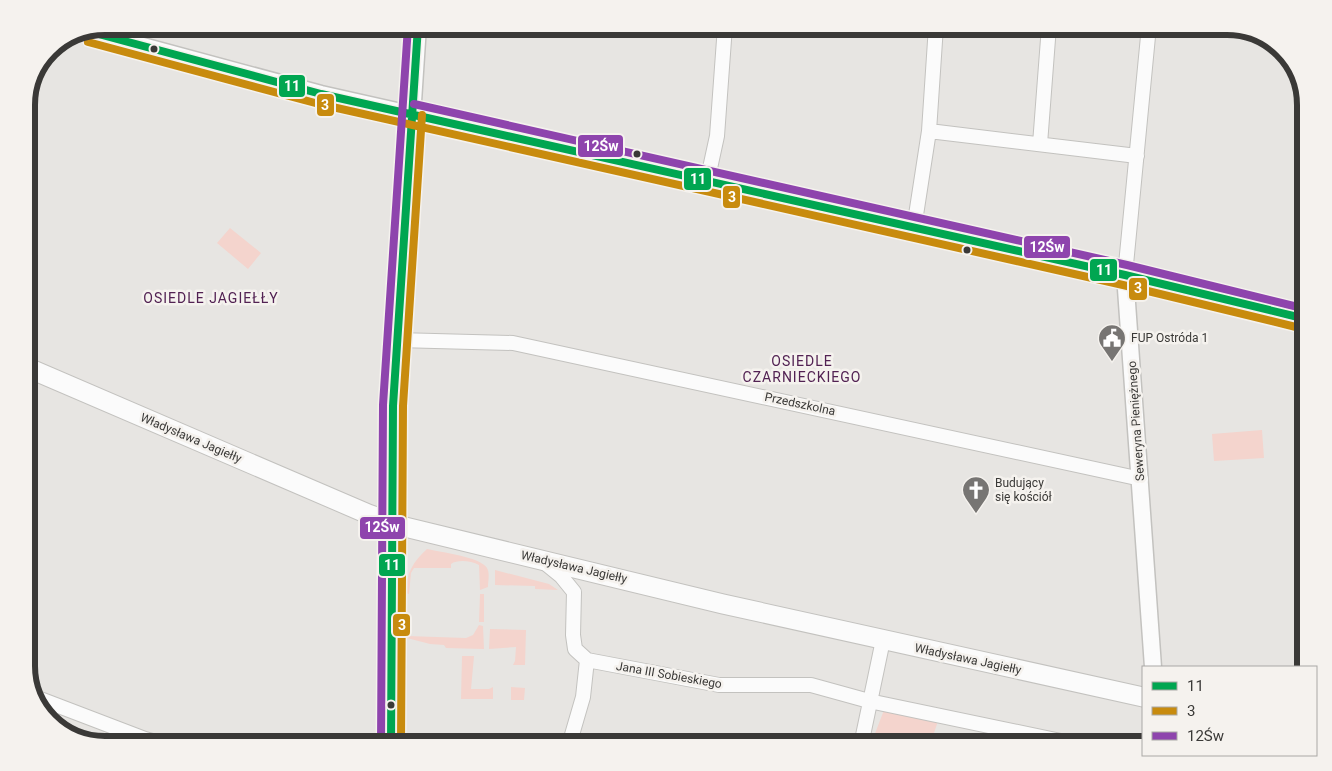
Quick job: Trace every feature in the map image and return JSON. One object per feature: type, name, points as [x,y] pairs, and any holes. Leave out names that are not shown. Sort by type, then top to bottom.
[{"type":"main road","name":"Władysława Jagiełły","points":[[35,371],[393,523],[724,604],[1142,697]]},
{"type":"street","points":[[103,35],[271,82],[1125,275],[1297,318]]},
{"type":"street","points":[[392,736],[393,406],[417,35]]},
{"type":"street","points":[[707,182],[717,136],[724,35]]},
{"type":"street","points":[[914,228],[930,131],[935,35]]},
{"type":"street","points":[[1040,144],[1048,35]]},
{"type":"street","name":"Seweryna Pieniężnego","points":[[1148,35],[1125,275],[1153,666]]},
{"type":"street","points":[[930,131],[1138,156]]},
{"type":"street","name":"Przedszkolna","points":[[397,340],[514,344],[877,420],[1141,478]]},
{"type":"street","points":[[540,559],[561,576],[574,592],[575,648],[587,660],[583,697],[572,736]]},
{"type":"street","points":[[863,736],[883,640]]},
{"type":"street","name":"Jana III Sobieskiego","points":[[587,660],[719,685],[811,685],[869,701],[1037,736]]},
{"type":"street","points":[[44,701],[137,736]]},
{"type":"shaded area","points":[[230,228],[261,253],[248,269],[217,243]]},
{"type":"shaded area","points":[[1262,430],[1264,458],[1214,461],[1212,434]]},
{"type":"shaded area","points":[[427,549],[469,558],[483,564],[488,572],[488,587],[480,590],[479,565],[461,561],[451,564],[451,568],[414,568],[411,573],[409,594],[406,593],[407,580],[411,568]]},
{"type":"shaded area","points":[[495,570],[549,584],[558,590],[535,589],[535,586],[495,585]]},
{"type":"shaded area","points":[[480,594],[484,594],[484,622],[479,622]]},
{"type":"shaded area","points":[[479,625],[483,626],[484,649],[446,648],[444,645],[430,644],[407,638],[407,636],[466,638],[473,635]]},
{"type":"shaded area","points":[[490,629],[526,630],[525,665],[513,665],[516,647],[489,649]]},
{"type":"shaded area","points":[[462,656],[474,656],[471,689],[489,689],[493,687],[493,699],[461,699]]},
{"type":"shaded area","points":[[511,687],[525,688],[524,700],[511,700]]},
{"type":"shaded area","points":[[884,710],[938,721],[933,736],[874,736]]},
{"type":"transit line","name":"11","points":[[103,35],[321,94],[1125,275],[1297,317]]},
{"type":"transit line","name":"12Św","points":[[381,736],[383,405],[407,35]]},
{"type":"transit line","name":"11","points":[[391,736],[393,406],[417,35]]},
{"type":"transit line","name":"3","points":[[88,42],[319,104],[1123,285],[1297,327]]},
{"type":"transit line","name":"12Św","points":[[414,104],[1127,265],[1297,307]]},
{"type":"transit line","name":"3","points":[[401,736],[403,406],[422,115]]},
{"type":"place","name":"FUP Ostróda 1","points":[[1112,362]]},
{"type":"place","name":"Budujący się kościół","points":[[976,514]]},
{"type":"district","name":"OSIEDLE JAGIEŁŁY","points":[[211,298]]},
{"type":"district","name":"OSIEDLE CZARNIECKIEGO","points":[[802,370]]}]
